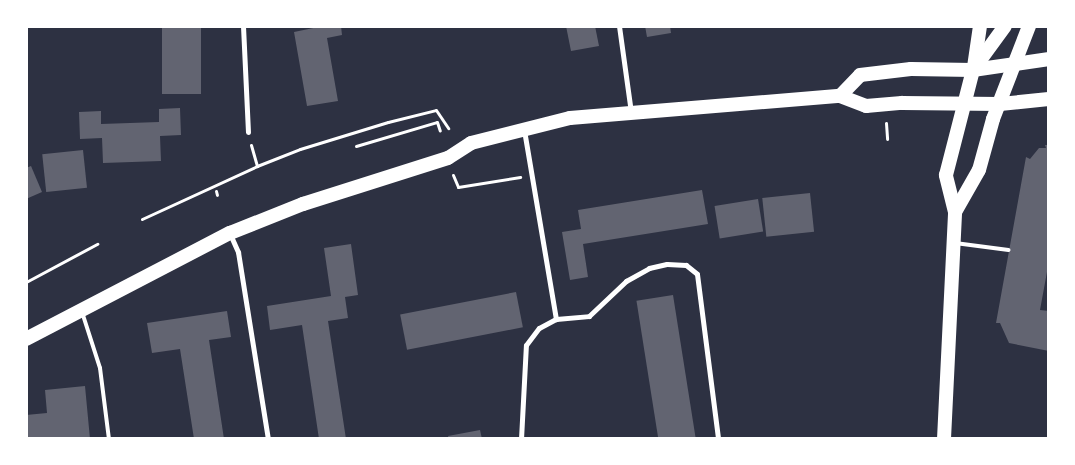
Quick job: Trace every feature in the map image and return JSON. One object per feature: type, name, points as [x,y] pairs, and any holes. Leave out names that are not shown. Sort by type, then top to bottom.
[{"type":"highway","points":[[944,439],[955,212],[946,174],[973,70],[980,26]]},
{"type":"highway","points":[[973,70],[1005,26]]},
{"type":"highway","points":[[955,212],[978,170],[1029,26]]},
{"type":"highway","points":[[840,96],[860,75],[911,69],[973,70],[1049,59]]},
{"type":"highway","points":[[26,340],[230,233],[302,204],[448,158],[472,143],[570,118],[840,96],[866,106],[902,103],[1000,104],[1049,99]]},
{"type":"street","points":[[243,26],[248,132]]},
{"type":"street","points":[[619,26],[631,113]]},
{"type":"street","points":[[524,130],[556,319]]},
{"type":"street","points":[[230,233],[238,252],[268,439]]},
{"type":"street","points":[[521,439],[526,345],[539,328],[556,319],[589,316],[626,281],[650,268],[667,264],[686,265],[697,274],[718,439]]},
{"type":"lane","points":[[953,242],[1009,250]]},
{"type":"lane","points":[[81,310],[100,368],[109,439]]},
{"type":"path","points":[[142,219],[300,148],[436,110],[448,128]]},
{"type":"path","points":[[886,121],[887,140]]},
{"type":"path","points":[[356,146],[437,122],[440,131]]},
{"type":"path","points":[[390,130],[392,135]]},
{"type":"path","points":[[254,160],[257,166]]},
{"type":"path","points":[[454,175],[458,187],[525,176]]},
{"type":"path","points":[[26,282],[97,244]]},
{"type":"building","points":[[162,26],[201,26],[201,94],[162,94]]},
{"type":"building","points":[[323,26],[341,26],[342,35],[327,38],[338,101],[307,106],[294,32]]},
{"type":"building","points":[[566,26],[595,26],[599,46],[571,51]]},
{"type":"building","points":[[645,26],[670,26],[671,33],[647,37]]},
{"type":"building","points":[[180,108],[181,135],[160,136],[161,161],[103,163],[102,138],[80,139],[79,112],[101,111],[101,124],[159,122],[159,109]]},
{"type":"building","points":[[1045,145],[1049,145],[1049,261],[1040,310],[1049,311],[1049,351],[1009,343],[1000,323],[996,323],[1026,157],[1030,159],[1039,148],[1046,148]]},
{"type":"building","points":[[83,150],[87,188],[46,192],[42,154]]},
{"type":"building","points":[[31,166],[42,192],[26,199],[26,168]]},
{"type":"building","points":[[702,190],[708,224],[583,244],[588,277],[570,280],[562,232],[581,229],[578,210]]},
{"type":"building","points":[[810,193],[814,232],[766,237],[762,198]]},
{"type":"building","points":[[758,199],[763,232],[720,238],[715,206]]},
{"type":"building","points":[[351,244],[358,295],[345,297],[348,318],[328,321],[346,439],[319,439],[302,325],[270,330],[267,306],[331,296],[324,248]]},
{"type":"building","points":[[516,292],[523,327],[407,350],[400,315]]},
{"type":"building","points":[[673,295],[696,439],[658,439],[636,301]]},
{"type":"building","points":[[227,311],[231,337],[209,340],[224,439],[194,439],[180,349],[152,353],[147,323]]},
{"type":"building","points":[[85,386],[90,439],[26,439],[26,415],[47,413],[45,390]]},
{"type":"building","points":[[480,430],[482,439],[449,439],[448,436]]}]
